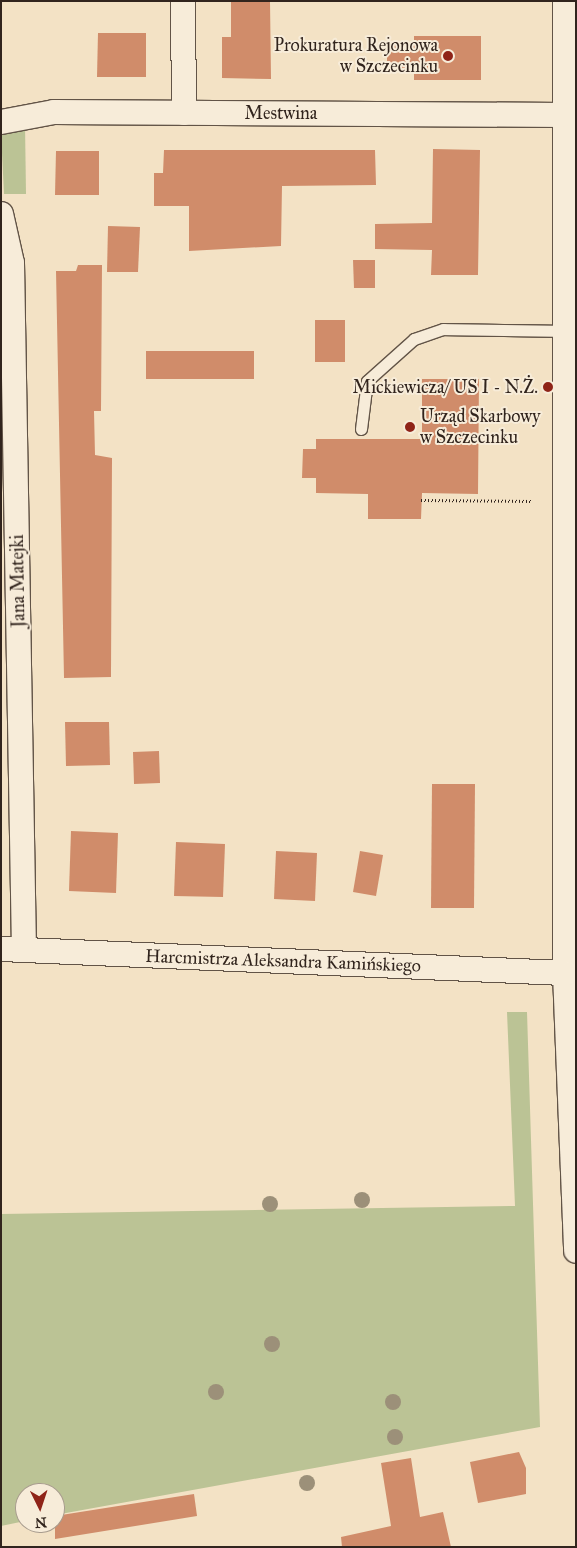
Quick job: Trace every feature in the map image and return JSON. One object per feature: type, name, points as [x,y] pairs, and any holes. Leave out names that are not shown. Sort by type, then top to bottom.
[{"type":"street","points":[[183,1],[184,112]]},
{"type":"street","points":[[565,1],[563,115],[564,330],[576,1251]]},
{"type":"street","name":"Mestwina","points":[[1,122],[41,112],[563,115]]},
{"type":"street","name":"Jana Matejki","points":[[1,214],[12,263],[12,949]]},
{"type":"street","name":"Harcmistrza Aleksandra Kamińskiego","points":[[12,949],[571,971]]},
{"type":"lane","points":[[361,429],[367,381],[414,338],[444,329],[564,330]]},
{"type":"path","points":[[422,500],[532,501]]},
{"type":"green space","points":[[25,124],[26,194],[4,194],[1,133]]},
{"type":"green space","points":[[507,1012],[527,1012],[540,1427],[65,1513],[65,1483],[15,1483],[15,1523],[1,1526],[1,1214],[515,1206]]},
{"type":"building","points":[[231,1],[270,1],[271,79],[222,78],[222,37],[231,37]]},
{"type":"building","points":[[98,33],[146,33],[146,77],[97,77]]},
{"type":"building","name":"Prokuratura Rejonowa w Szczecinku","points":[[414,36],[481,36],[481,80],[414,80],[414,68],[387,68],[387,43],[414,43]]},
{"type":"building","points":[[433,149],[480,150],[478,275],[431,275],[432,250],[375,249],[375,224],[432,223]]},
{"type":"building","points":[[164,150],[375,150],[376,185],[282,186],[281,246],[189,251],[189,206],[154,206],[154,173],[163,173]]},
{"type":"building","points":[[56,151],[99,151],[99,195],[55,195]]},
{"type":"building","points":[[108,226],[140,227],[138,272],[107,272]]},
{"type":"building","points":[[353,260],[375,260],[375,288],[354,288]]},
{"type":"building","points":[[78,265],[102,265],[101,411],[94,411],[95,455],[112,458],[111,677],[64,678],[56,271],[76,271]]},
{"type":"building","points":[[315,320],[345,320],[345,362],[315,362]]},
{"type":"building","points":[[146,351],[254,351],[254,379],[146,379]]},
{"type":"building","points":[[422,379],[479,379],[478,494],[422,493],[421,519],[368,519],[368,494],[316,493],[316,478],[302,478],[303,449],[316,449],[316,439],[422,439]]},
{"type":"building","points":[[65,722],[109,722],[110,765],[66,766]]},
{"type":"building","points":[[159,751],[160,783],[134,784],[133,752]]},
{"type":"building","points":[[432,784],[475,784],[474,908],[431,908]]},
{"type":"building","points":[[71,831],[118,833],[116,893],[69,891]]},
{"type":"building","points":[[176,842],[225,844],[223,897],[174,896]]},
{"type":"building","points":[[276,851],[317,853],[315,901],[274,899]]},
{"type":"building","points":[[360,851],[383,855],[376,896],[353,892]]},
{"type":"building","points":[[519,1452],[526,1468],[526,1494],[478,1503],[470,1462]]},
{"type":"building","points":[[411,1458],[420,1517],[443,1512],[451,1547],[342,1547],[341,1537],[391,1526],[381,1463]]},
{"type":"building","points":[[194,1494],[197,1516],[55,1539],[55,1533],[65,1533],[65,1514]]},
{"type":"place","name":"Prokuratura Rejonowa w Szczecinku","points":[[448,56]]},
{"type":"place","name":"Mickiewicza/ US I - N.Ż.","points":[[548,387]]},
{"type":"place","name":"Urząd Skarbowy w Szczecinku","points":[[410,427]]}]
